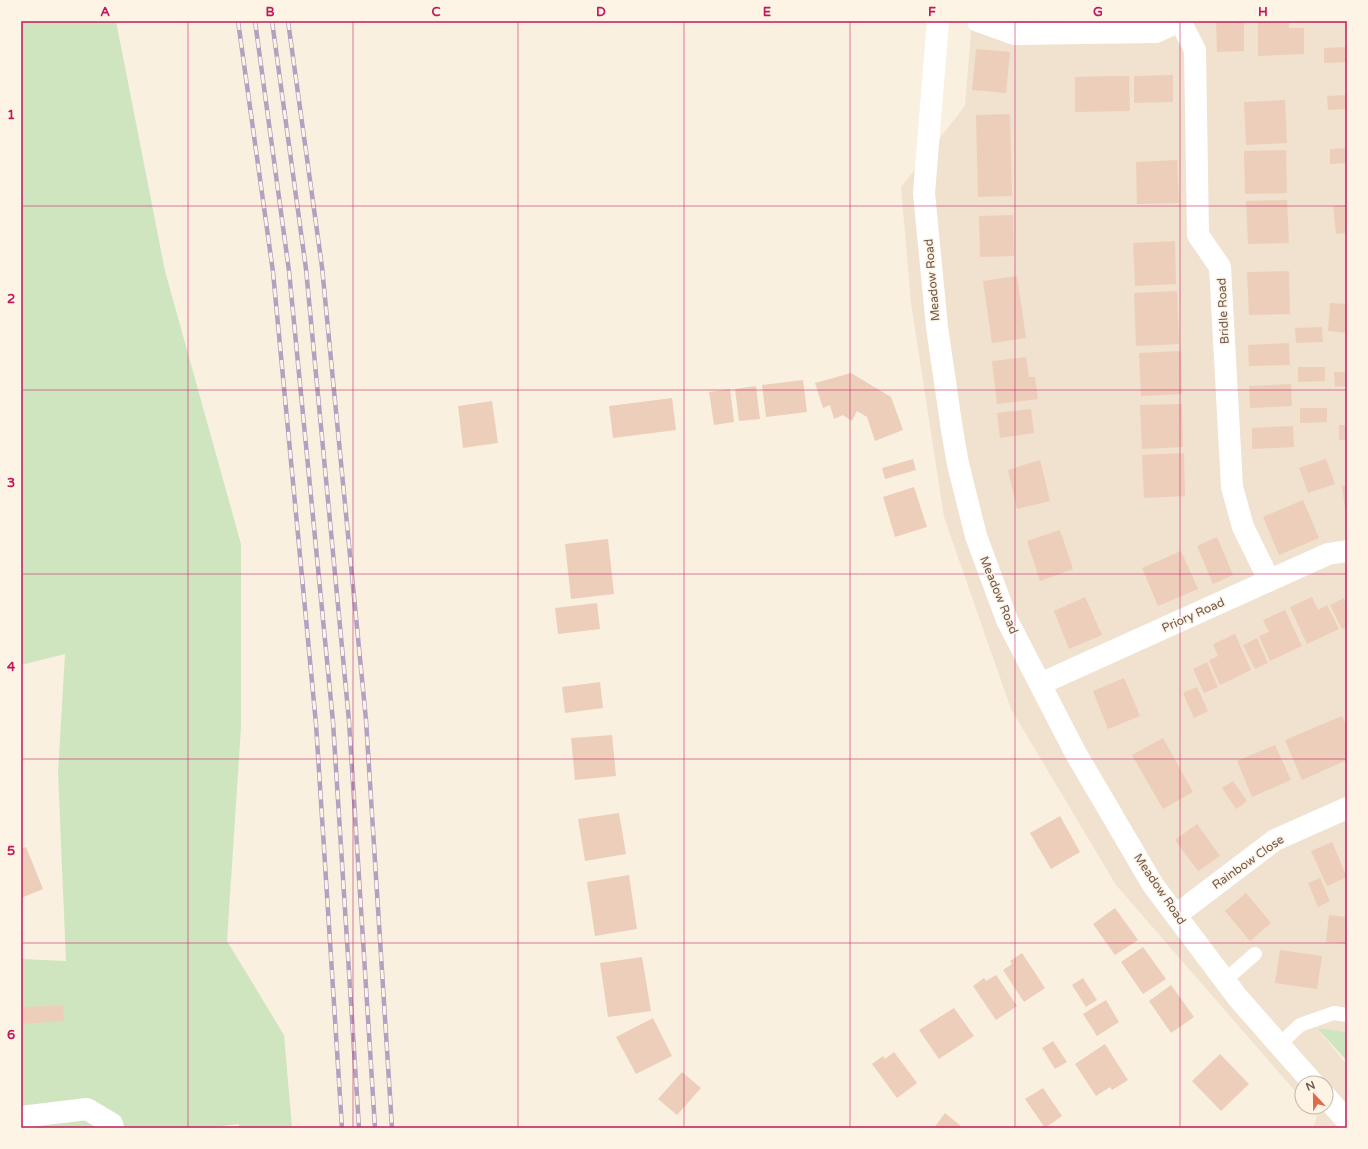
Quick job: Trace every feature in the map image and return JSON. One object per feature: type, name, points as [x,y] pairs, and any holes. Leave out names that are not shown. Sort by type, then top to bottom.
[{"type":"street","name":"Meadow Road","points":[[938,21],[924,193],[937,327],[952,430],[958,464],[976,536],[1007,620],[1075,752],[1153,885],[1238,998],[1306,1075]]},
{"type":"street","points":[[978,21],[1014,34],[1156,32],[1180,21]]},
{"type":"street","name":"Bridle Road","points":[[1180,21],[1194,50],[1198,234],[1220,267],[1232,487],[1243,527],[1269,580]]},
{"type":"street","name":"Priory Road","points":[[1040,684],[1328,554],[1347,551]]},
{"type":"street","name":"Rainbow Close","points":[[1176,915],[1275,840],[1347,808]]},
{"type":"street","points":[[1334,1106],[1347,1121]]},
{"type":"street","points":[[21,1117],[87,1110],[112,1124],[113,1128]]},
{"type":"lane","points":[[1224,980],[1255,954]]},
{"type":"lane","points":[[1279,1045],[1300,1025],[1334,1014],[1347,1015]]},
{"type":"shaded area","points":[[972,21],[1347,21],[1347,1032],[1317,1028],[1347,1065],[1347,1128],[1313,1128],[1316,1115],[1334,1115],[1334,1075],[1294,1075],[1294,1090],[1116,885],[1011,709],[944,517],[911,303],[901,187],[965,106]]},
{"type":"green space","points":[[21,21],[116,21],[165,271],[241,544],[241,728],[227,941],[284,1035],[292,1128],[239,1128],[239,1124],[205,1128],[21,1128],[21,959],[66,961],[58,773],[65,654],[21,665]]},
{"type":"green space","points":[[1317,1028],[1347,1032],[1347,1061]]},
{"type":"building","points":[[1216,21],[1244,21],[1244,51],[1217,52]]},
{"type":"building","points":[[1258,21],[1289,21],[1289,28],[1304,28],[1304,54],[1258,56]]},
{"type":"building","points":[[1347,47],[1347,62],[1324,63],[1324,48]]},
{"type":"building","points":[[976,49],[1010,52],[1006,93],[972,90]]},
{"type":"building","points":[[1173,75],[1173,102],[1134,103],[1134,76]]},
{"type":"building","points":[[1129,76],[1130,111],[1075,112],[1075,77]]},
{"type":"building","points":[[1347,95],[1347,109],[1328,110],[1327,96]]},
{"type":"building","points":[[1285,100],[1287,143],[1246,145],[1244,102]]},
{"type":"building","points":[[1010,114],[1012,196],[978,197],[976,115]]},
{"type":"building","points":[[1347,148],[1347,163],[1330,164],[1330,149]]},
{"type":"building","points":[[1286,150],[1287,193],[1245,194],[1244,151]]},
{"type":"building","points":[[1177,160],[1179,203],[1137,204],[1136,162]]},
{"type":"building","points":[[1287,200],[1289,243],[1248,244],[1246,201]]},
{"type":"building","points":[[1347,205],[1347,233],[1336,234],[1333,206]]},
{"type":"building","points":[[1013,215],[1014,256],[980,257],[979,216]]},
{"type":"building","points":[[1175,241],[1176,284],[1135,286],[1133,243]]},
{"type":"building","points":[[1289,271],[1290,314],[1249,315],[1247,272]]},
{"type":"building","points":[[1017,276],[1026,338],[992,343],[983,281]]},
{"type":"building","points":[[1177,291],[1179,344],[1136,346],[1134,293]]},
{"type":"building","points":[[1330,303],[1347,304],[1347,333],[1328,331]]},
{"type":"building","points":[[1322,327],[1323,342],[1296,343],[1295,328]]},
{"type":"building","points":[[1289,343],[1290,365],[1249,366],[1248,345]]},
{"type":"building","points":[[1181,351],[1182,394],[1141,396],[1139,353]]},
{"type":"building","points":[[1026,357],[1029,377],[1035,377],[1038,399],[997,404],[992,361]]},
{"type":"building","points":[[1298,367],[1325,367],[1325,381],[1298,382]]},
{"type":"building","points":[[1334,372],[1347,372],[1347,386],[1335,387]]},
{"type":"building","points":[[851,373],[891,397],[903,430],[875,441],[867,417],[857,411],[852,421],[843,415],[834,419],[830,405],[823,408],[815,383]]},
{"type":"building","points":[[803,380],[807,412],[766,417],[762,385]]},
{"type":"building","points":[[1291,384],[1292,406],[1250,408],[1249,386]]},
{"type":"building","points":[[756,386],[760,419],[739,421],[735,389]]},
{"type":"building","points":[[730,389],[734,422],[714,425],[709,392]]},
{"type":"building","points":[[672,398],[676,430],[613,438],[609,406]]},
{"type":"building","points":[[492,401],[498,443],[463,448],[458,406]]},
{"type":"building","points":[[1182,404],[1183,447],[1142,449],[1140,405]]},
{"type":"building","points":[[1300,408],[1327,408],[1327,422],[1300,423]]},
{"type":"building","points":[[1031,409],[1034,433],[1000,438],[997,413]]},
{"type":"building","points":[[1339,425],[1347,425],[1347,440],[1339,440]]},
{"type":"building","points":[[1293,426],[1294,447],[1252,449],[1252,428]]},
{"type":"building","points":[[1184,453],[1185,496],[1144,498],[1142,455]]},
{"type":"building","points":[[913,459],[916,470],[885,479],[882,468]]},
{"type":"building","points":[[1326,459],[1335,484],[1308,493],[1299,468]]},
{"type":"building","points":[[1040,460],[1050,501],[1017,509],[1008,470]]},
{"type":"building","points":[[1342,486],[1347,486],[1347,515],[1346,515]]},
{"type":"building","points":[[914,487],[927,527],[895,537],[883,497]]},
{"type":"building","points":[[1303,500],[1319,538],[1279,555],[1263,517]]},
{"type":"building","points":[[1060,530],[1073,569],[1040,581],[1027,541]]},
{"type":"building","points":[[1217,537],[1233,575],[1213,584],[1197,546]]},
{"type":"building","points":[[608,539],[614,594],[571,599],[565,544]]},
{"type":"building","points":[[1181,551],[1198,589],[1158,606],[1142,568]]},
{"type":"building","points":[[1085,597],[1102,635],[1069,649],[1054,611]]},
{"type":"building","points":[[1312,597],[1318,610],[1327,605],[1339,629],[1307,644],[1290,607]]},
{"type":"building","points":[[1344,598],[1347,605],[1347,627],[1342,629],[1330,605]]},
{"type":"building","points":[[597,603],[600,629],[558,634],[555,608]]},
{"type":"building","points":[[1285,610],[1302,646],[1270,661],[1259,636],[1269,632],[1263,620]]},
{"type":"building","points":[[1235,634],[1251,670],[1220,685],[1209,660],[1218,656],[1213,644]]},
{"type":"building","points":[[1257,638],[1268,663],[1255,669],[1243,645]]},
{"type":"building","points":[[1207,662],[1218,687],[1204,693],[1193,669]]},
{"type":"building","points":[[1124,678],[1140,716],[1108,729],[1093,691]]},
{"type":"building","points":[[600,682],[603,708],[565,713],[562,687]]},
{"type":"building","points":[[1197,687],[1208,711],[1194,718],[1183,693]]},
{"type":"building","points":[[1342,716],[1347,727],[1347,760],[1302,780],[1285,740]]},
{"type":"building","points":[[612,735],[616,776],[575,780],[571,738]]},
{"type":"building","points":[[1163,738],[1193,792],[1163,809],[1132,755]]},
{"type":"building","points":[[1275,745],[1291,780],[1252,797],[1237,761]]},
{"type":"building","points":[[1233,781],[1247,801],[1236,809],[1222,788]]},
{"type":"building","points":[[619,813],[626,854],[585,861],[578,819]]},
{"type":"building","points":[[1060,816],[1080,852],[1051,869],[1030,833]]},
{"type":"building","points":[[1197,824],[1220,856],[1198,871],[1175,840]]},
{"type":"building","points":[[1332,842],[1347,877],[1327,886],[1311,851]]},
{"type":"building","points":[[26,847],[43,889],[21,898],[21,849]]},
{"type":"building","points":[[629,875],[637,929],[595,936],[587,882]]},
{"type":"building","points":[[1320,878],[1330,901],[1318,907],[1308,883]]},
{"type":"building","points":[[1246,893],[1271,923],[1250,941],[1225,911]]},
{"type":"building","points":[[1115,908],[1138,940],[1115,955],[1093,924]]},
{"type":"building","points":[[1329,915],[1347,917],[1347,944],[1326,942]]},
{"type":"building","points":[[1143,947],[1166,979],[1143,994],[1121,962]]},
{"type":"building","points":[[1280,950],[1322,956],[1317,989],[1275,983]]},
{"type":"building","points":[[1022,953],[1045,988],[1024,1002],[1003,970],[1012,964],[1010,961]]},
{"type":"building","points":[[642,957],[651,1011],[608,1017],[600,963]]},
{"type":"building","points":[[996,975],[1017,1006],[996,1020],[973,986],[984,978],[986,981]]},
{"type":"building","points":[[1083,978],[1097,1000],[1086,1007],[1072,985]]},
{"type":"building","points":[[1171,985],[1194,1017],[1171,1033],[1149,1001]]},
{"type":"building","points":[[1106,1000],[1119,1022],[1097,1036],[1083,1014]]},
{"type":"building","points":[[63,1005],[64,1021],[21,1024],[21,1007]]},
{"type":"building","points":[[954,1008],[974,1036],[939,1059],[919,1030]]},
{"type":"building","points":[[653,1018],[672,1056],[636,1074],[616,1037]]},
{"type":"building","points":[[1053,1041],[1067,1062],[1055,1069],[1042,1048]]},
{"type":"building","points":[[1105,1044],[1128,1080],[1112,1090],[1110,1087],[1096,1096],[1075,1064]]},
{"type":"building","points":[[894,1052],[917,1083],[897,1098],[872,1064],[883,1056],[885,1059]]},
{"type":"building","points":[[1220,1054],[1249,1084],[1221,1111],[1192,1081]]},
{"type":"building","points":[[682,1072],[701,1088],[677,1115],[658,1099]]},
{"type":"building","points":[[1043,1088],[1062,1116],[1045,1128],[1025,1099]]},
{"type":"building","points":[[945,1113],[962,1127],[964,1128],[934,1128]]},
{"type":"railway","points":[[238,21],[273,272],[316,724],[342,1128]]},
{"type":"railway","points":[[255,21],[289,271],[333,722],[359,1128]]},
{"type":"railway","points":[[272,21],[306,269],[349,721],[375,1128]]},
{"type":"railway","points":[[288,21],[322,267],[366,720],[392,1128]]}]
